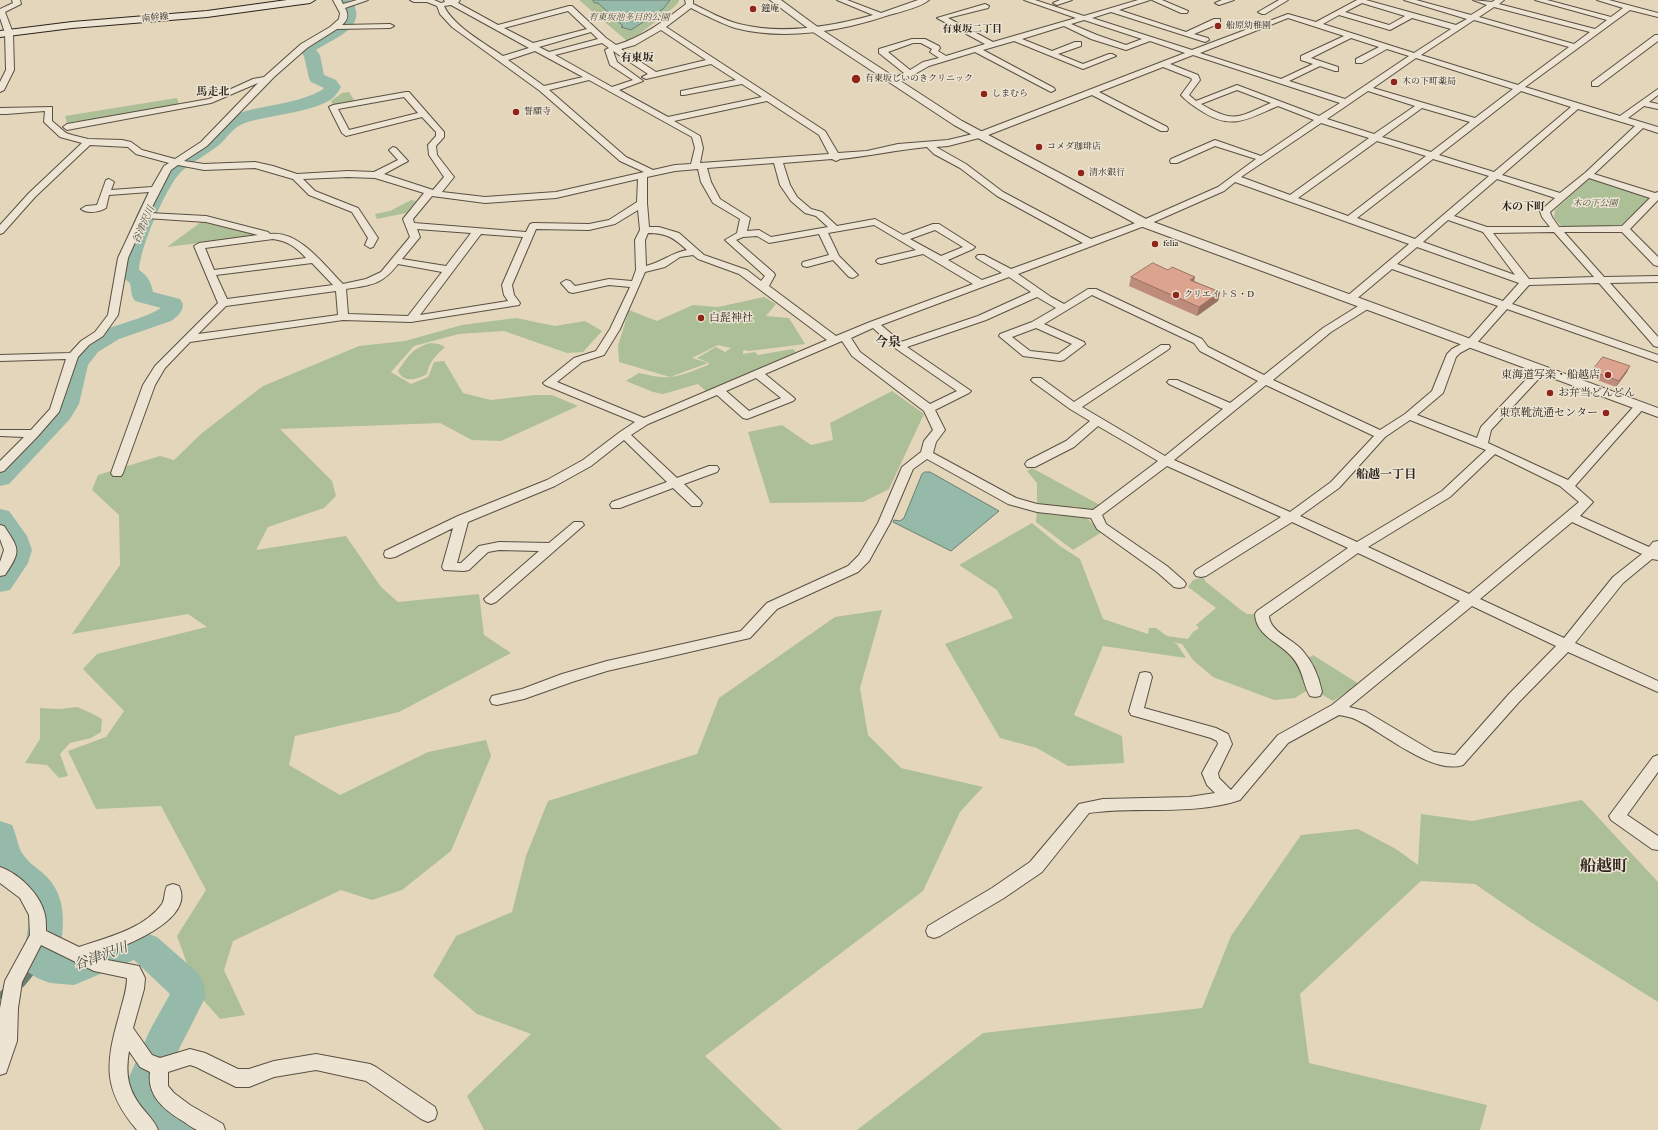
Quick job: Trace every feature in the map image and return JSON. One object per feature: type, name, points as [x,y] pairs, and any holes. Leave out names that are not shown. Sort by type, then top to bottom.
[{"type":"main road","name":"南幹線","points":[[5,33],[72,25],[207,14],[310,0]]},
{"type":"street","points":[[0,90],[10,70],[1,11],[17,4],[16,0]]},
{"type":"street","points":[[0,468],[34,434],[55,410],[73,356],[85,343],[99,334],[113,315],[123,258],[155,189],[167,168],[204,144],[268,78],[304,46],[335,27],[343,20],[344,13],[342,7],[336,0]]},
{"type":"street","points":[[342,7],[364,0]]},
{"type":"street","points":[[414,0],[428,0],[440,5],[453,1],[547,55],[696,136],[699,148],[698,165],[716,201],[745,218],[741,234]]},
{"type":"street","points":[[778,0],[816,30],[958,123],[1144,223],[1658,413]]},
{"type":"street","points":[[841,0],[881,16]]},
{"type":"street","points":[[637,80],[613,63],[609,50],[632,44],[660,26],[690,3],[727,22],[759,30],[780,31],[816,30],[881,16],[925,0]]},
{"type":"street","points":[[1028,0],[1346,102]]},
{"type":"street","points":[[1058,3],[1068,0]]},
{"type":"street","points":[[1114,0],[1127,6]]},
{"type":"street","points":[[896,81],[926,64],[1146,0]]},
{"type":"street","points":[[1156,0],[1184,11]]},
{"type":"street","points":[[1219,3],[1230,0]]},
{"type":"street","points":[[1262,12],[1284,0]]},
{"type":"street","points":[[1316,25],[1362,0],[1457,28]]},
{"type":"street","points":[[1408,0],[1574,46]]},
{"type":"street","points":[[1476,0],[1496,2],[1595,31]]},
{"type":"street","points":[[1539,0],[1612,19]]},
{"type":"street","points":[[1601,0],[1658,15]]},
{"type":"street","points":[[390,554],[462,519],[551,483],[587,463],[624,434],[644,422],[839,338],[1144,223],[1221,189],[1234,178],[1366,88],[1496,2]]},
{"type":"street","points":[[440,5],[443,12],[455,25],[543,89],[610,149],[648,175]]},
{"type":"street","points":[[985,6],[941,18],[992,45]]},
{"type":"street","points":[[1350,219],[1520,87],[1629,7]]},
{"type":"street","points":[[498,27],[568,8],[603,40],[655,75]]},
{"type":"street","points":[[1110,10],[1205,40]]},
{"type":"street","points":[[1339,13],[1390,28],[1411,15]]},
{"type":"street","points":[[0,111],[12,112],[36,108],[49,109],[48,122],[63,135],[88,142],[122,143],[131,145],[139,152],[176,162],[204,167],[255,166],[270,168],[296,177],[348,174],[376,175],[432,193],[485,200],[556,195],[676,168],[698,165],[836,158],[867,154],[898,147],[948,143],[980,135],[1288,16],[1658,130]]},
{"type":"street","points":[[1187,34],[1217,21]]},
{"type":"street","points":[[1065,24],[1094,37],[1126,48],[1149,39]]},
{"type":"street","points":[[335,27],[390,26]]},
{"type":"street","points":[[660,26],[822,133],[836,158]]},
{"type":"street","points":[[503,59],[533,47],[591,30]]},
{"type":"street","points":[[1335,69],[1304,58],[1349,36]]},
{"type":"street","points":[[1595,84],[1658,37]]},
{"type":"street","points":[[1014,38],[1083,67],[1112,56]]},
{"type":"street","points":[[547,55],[603,40]]},
{"type":"street","points":[[909,73],[882,51],[912,41],[922,41],[936,48],[934,52],[945,58]]},
{"type":"street","points":[[1051,54],[1078,44]]},
{"type":"street","points":[[1359,60],[1385,47]]},
{"type":"street","points":[[975,49],[1051,90]]},
{"type":"street","points":[[0,59],[9,57]]},
{"type":"street","points":[[611,90],[639,81],[637,80],[712,61]]},
{"type":"street","points":[[1163,64],[1195,77],[1196,80],[1185,95],[1195,104],[1223,119],[1236,120],[1276,104]]},
{"type":"street","points":[[1282,82],[1319,64]]},
{"type":"street","points":[[67,127],[210,101],[256,81],[268,78]]},
{"type":"street","points":[[543,89],[589,78]]},
{"type":"street","points":[[684,93],[743,81]]},
{"type":"street","points":[[1195,104],[1237,87],[1276,104],[1321,120],[1562,197]]},
{"type":"street","points":[[1366,88],[1476,121]]},
{"type":"street","points":[[1091,91],[1164,129]]},
{"type":"street","points":[[1622,119],[1657,92]]},
{"type":"street","points":[[118,473],[149,385],[160,366],[223,304],[369,282],[385,274],[397,261],[415,238],[408,219],[432,193],[443,186],[449,177],[432,155],[432,145],[440,137],[440,132],[424,114],[406,94],[333,107],[346,133],[424,114]]},
{"type":"street","points":[[666,120],[768,98]]},
{"type":"street","points":[[1644,103],[1658,107]]},
{"type":"street","points":[[1291,198],[1421,105]]},
{"type":"street","points":[[1350,299],[1497,176],[1577,106]]},
{"type":"street","points":[[1641,124],[1588,175],[1545,210],[1547,217],[1557,230],[1658,344]]},
{"type":"street","points":[[0,231],[32,195],[88,142]]},
{"type":"street","points":[[1174,161],[1215,143],[1263,159]]},
{"type":"street","points":[[928,144],[942,156],[963,166],[1000,194],[1091,243]]},
{"type":"street","points":[[376,175],[404,161],[393,150]]},
{"type":"street","points":[[778,161],[785,185],[794,199],[808,211],[820,214],[834,228]]},
{"type":"street","points":[[644,422],[549,383],[578,360],[600,353],[615,329],[636,284],[640,270],[640,240],[645,230],[642,203],[648,175]]},
{"type":"street","points":[[1448,217],[1486,230],[1626,229],[1657,196],[1588,175]]},
{"type":"street","points":[[296,177],[312,193],[355,210],[373,238],[370,245]]},
{"type":"street","points":[[1234,178],[1526,282],[1658,279]]},
{"type":"street","points":[[86,209],[101,208],[109,182]]},
{"type":"street","points":[[106,193],[155,189]]},
{"type":"street","points":[[187,339],[343,317],[365,316],[395,320],[411,319],[515,303],[509,295],[507,285],[534,226],[589,227],[612,222],[642,203]]},
{"type":"street","points":[[143,215],[206,219],[273,236],[287,238],[298,244],[341,287],[343,317]]},
{"type":"street","points":[[763,286],[770,275],[730,240],[741,234],[759,233],[769,240],[875,222],[981,284]]},
{"type":"street","points":[[411,226],[530,235]]},
{"type":"street","points":[[903,238],[936,226],[970,247],[940,260]]},
{"type":"street","points":[[1626,229],[1658,263]]},
{"type":"street","points":[[497,700],[524,694],[567,678],[607,666],[745,636],[772,606],[853,569],[864,558],[884,523],[908,467],[927,454],[930,441],[939,430],[928,409],[856,354],[839,338],[743,272],[701,257],[693,252],[676,235],[659,230],[645,230]]},
{"type":"street","points":[[1486,230],[1526,282]]},
{"type":"street","points":[[411,319],[478,231]]},
{"type":"street","points":[[822,231],[835,257],[853,275]]},
{"type":"street","points":[[223,304],[199,246],[273,236]]},
{"type":"street","points":[[881,261],[925,251]]},
{"type":"street","points":[[640,270],[661,265],[677,255],[693,252]]},
{"type":"street","points":[[807,264],[835,257]]},
{"type":"street","points":[[981,258],[1010,273],[1038,293],[1064,308]]},
{"type":"street","points":[[211,273],[314,260]]},
{"type":"street","points":[[397,261],[449,270]]},
{"type":"street","points":[[1391,265],[1658,359]]},
{"type":"street","points":[[566,283],[573,290],[609,282],[636,284]]},
{"type":"street","points":[[1200,573],[1291,517],[1335,486],[1381,435],[1409,416],[1437,392],[1451,356],[1456,351],[1471,343],[1526,282]]},
{"type":"street","points":[[1036,324],[1080,344],[1060,358],[1027,354],[1004,336],[1036,324],[1092,291],[1198,341],[1204,349],[1265,380],[1381,435]]},
{"type":"street","points":[[900,346],[982,318],[1038,293]]},
{"type":"street","points":[[927,454],[1012,501],[1037,508],[1096,514],[1166,461],[1327,330],[1366,305]]},
{"type":"street","points":[[874,324],[900,346],[965,390],[928,409]]},
{"type":"street","points":[[1074,407],[1166,347]]},
{"type":"street","points":[[0,358],[73,356]]},
{"type":"street","points":[[1488,446],[1485,429],[1541,370]]},
{"type":"street","points":[[718,390],[747,416],[789,398],[757,373]]},
{"type":"street","points":[[1037,380],[1074,407],[1166,461],[1470,599],[1658,687]]},
{"type":"street","points":[[1173,382],[1231,408]]},
{"type":"street","points":[[1568,487],[1640,406]]},
{"type":"street","points":[[934,931],[998,893],[1036,867],[1084,808],[1104,805],[1189,803],[1235,796],[1283,739],[1337,709],[1571,517],[1587,502],[1564,483],[1488,446],[1409,416]]},
{"type":"street","points":[[1031,464],[1070,444],[1097,421]]},
{"type":"street","points":[[0,434],[34,434]]},
{"type":"street","points":[[624,434],[696,503]]},
{"type":"street","points":[[1315,692],[1314,681],[1299,656],[1292,648],[1265,627],[1261,621],[1262,614],[1357,548],[1446,494],[1488,446]]},
{"type":"street","points":[[616,505],[713,468]]},
{"type":"street","points":[[1096,514],[1100,526],[1162,569],[1179,584]]},
{"type":"street","points":[[1571,517],[1656,551]]},
{"type":"street","points":[[462,519],[449,567],[464,567],[484,549],[499,546],[551,547]]},
{"type":"street","points":[[491,599],[578,525]]},
{"type":"street","points":[[0,529],[11,547],[12,553],[0,572]]},
{"type":"street","points":[[1337,709],[1360,715],[1432,757],[1458,761],[1514,698],[1566,645],[1618,580],[1656,551]]},
{"type":"street","points":[[1145,677],[1136,710],[1216,734],[1223,738],[1225,744],[1210,773],[1212,781],[1229,797]]},
{"type":"street","points":[[1658,761],[1617,816],[1658,844]]},
{"type":"street","points":[[0,874],[26,893],[37,915],[38,935],[14,981],[9,1008],[8,1041],[0,1067]]},
{"type":"street","points":[[77,955],[131,935],[159,918],[171,905],[173,891]]},
{"type":"street","points":[[38,935],[100,966],[133,971],[136,978],[135,989],[118,1063],[120,1088],[130,1108],[149,1130]]},
{"type":"street","points":[[125,1031],[146,1061],[160,1067],[177,1060],[190,1057],[199,1059],[236,1078],[249,1078],[274,1069],[316,1062],[370,1073],[428,1113]]},
{"type":"street","points":[[160,1067],[159,1087],[163,1095],[183,1112],[216,1130]]},
{"type":"green space","name":"有東坂池多目的公園","points":[[579,0],[679,0],[673,8],[633,39],[627,41]]},
{"type":"green space","points":[[349,92],[355,101],[333,105],[331,101],[342,93]]},
{"type":"green space","points":[[177,98],[179,105],[79,124],[78,121],[67,123],[65,116]]},
{"type":"green space","name":"木の下公園","points":[[1590,178],[1651,197],[1620,226],[1562,227],[1554,217],[1555,210]]},
{"type":"green space","points":[[411,200],[416,201],[406,213],[377,219],[375,214],[390,211]]},
{"type":"green space","points":[[201,222],[257,234],[256,236],[167,247]]},
{"type":"green space","points":[[764,297],[776,304],[766,316],[789,318],[805,344],[749,351],[744,350],[743,354],[755,352],[758,355],[793,349],[796,352],[706,391],[698,384],[663,394],[653,392],[626,381],[639,373],[659,377],[670,377],[619,362],[618,346],[629,310],[657,321],[693,305],[718,307]],"holes":[[[718,345],[731,348],[725,352],[716,347],[697,358],[709,363],[708,365],[681,375],[670,377],[708,363],[692,358]]]},
{"type":"green space","points":[[516,318],[555,326],[585,321],[602,331],[583,352],[567,353],[504,331],[459,334],[414,346],[391,372],[411,384],[428,377],[434,362],[444,361],[463,393],[491,400],[535,395],[552,395],[578,406],[501,441],[472,440],[440,423],[280,429],[332,481],[336,496],[324,508],[268,527],[256,550],[346,536],[381,587],[398,602],[479,594],[484,635],[511,653],[399,712],[295,736],[289,765],[340,795],[428,752],[486,740],[491,756],[451,851],[402,890],[372,900],[341,890],[233,941],[224,970],[245,1015],[220,1019],[198,994],[177,936],[206,890],[161,806],[96,809],[68,751],[106,737],[124,711],[83,669],[97,654],[207,627],[188,614],[72,634],[120,565],[119,515],[92,490],[98,475],[160,456],[174,460],[202,433],[263,386],[359,346],[405,341],[462,325]]},
{"type":"green space","points":[[430,343],[439,344],[445,347],[433,359],[427,374],[415,379],[404,378],[398,371],[408,357],[419,347]]},
{"type":"green space","points":[[892,391],[924,414],[889,489],[863,502],[770,503],[748,432],[782,425],[811,445],[833,440],[830,423]]},
{"type":"green space","points":[[1032,468],[1100,505],[1088,511],[1075,506],[1068,510],[1037,506],[1037,483],[1027,471]]},
{"type":"green space","points":[[1037,511],[1052,515],[1085,517],[1102,532],[1073,550],[1036,522]]},
{"type":"green space","points":[[1032,523],[1060,546],[1080,559],[1103,619],[1148,634],[1149,628],[1156,628],[1167,636],[1188,639],[1193,632],[1199,628],[1196,625],[1216,608],[1188,587],[1193,580],[1203,577],[1206,582],[1241,610],[1247,614],[1254,614],[1292,651],[1311,688],[1295,698],[1274,700],[1213,677],[1193,660],[1182,644],[1173,642],[1177,644],[1186,658],[1103,646],[1074,715],[1122,736],[1124,763],[1068,766],[1037,748],[1000,738],[945,644],[1013,618],[997,590],[959,565]]},
{"type":"green space","points":[[882,610],[860,688],[868,735],[901,768],[983,787],[960,812],[923,891],[705,1056],[782,1130],[484,1130],[467,1096],[531,1034],[477,1014],[433,976],[456,936],[512,912],[526,856],[548,801],[697,754],[719,698],[835,617]]},
{"type":"green space","points":[[1313,655],[1359,684],[1333,701],[1319,693],[1306,660]]},
{"type":"green space","points":[[77,707],[102,719],[101,732],[91,738],[70,743],[60,754],[68,776],[59,778],[47,765],[25,763],[40,739],[40,708],[60,709]]},
{"type":"green space","points":[[1582,800],[1658,882],[1658,1002],[1532,923],[1475,884],[1421,881],[1300,994],[1309,1063],[1487,1105],[1480,1130],[857,1130],[983,1033],[1202,1008],[1231,936],[1301,835],[1358,829],[1396,849],[1418,865],[1421,814],[1472,821]]},
{"type":"shaded area","points":[[593,0],[670,0],[663,9],[631,30],[621,27],[623,26]]},
{"type":"shaded area","points":[[925,472],[930,472],[999,511],[951,551],[893,522],[894,520],[900,521],[904,518],[922,474]]},
{"type":"building","points":[[1153,263],[1168,270],[1172,267],[1195,277],[1190,280],[1220,292],[1199,307],[1131,277]]},
{"type":"building","points":[[1603,357],[1630,366],[1619,381],[1592,371]]},
{"type":"waterway","name":"谷津沢川","points":[[0,478],[58,419],[67,404],[77,365],[82,356],[90,347],[111,334],[163,316],[171,310],[172,304],[143,296],[141,283],[137,278],[128,272],[132,251],[145,220],[160,190],[173,170],[182,162],[203,149],[233,122],[246,117],[319,99],[328,93],[333,87],[317,78],[312,55],[308,51],[310,47],[336,33],[347,23],[350,17],[350,11],[344,0]]},
{"type":"waterway","name":"谷津沢川","points":[[0,517],[14,536],[19,550],[18,556],[14,563],[0,583]]},
{"type":"waterway","name":"谷津沢川","points":[[0,834],[6,857],[15,869],[36,888],[44,900],[47,921],[41,961],[50,967],[74,969],[135,944],[145,948],[186,985],[188,996],[163,1042],[148,1077],[148,1091],[161,1108],[183,1126],[192,1130]]},
{"type":"waterway","points":[[22,984],[41,961]]},
{"type":"waterway","points":[[0,996],[7,989]]},
{"type":"place","name":"鐘庵","points":[[753,9]]},
{"type":"place","name":"船原幼稚園","points":[[1218,26]]},
{"type":"place","name":"有東坂しいのきクリニック","points":[[856,79]]},
{"type":"place","name":"木の下町薬局","points":[[1394,82]]},
{"type":"place","name":"しまむら","points":[[984,94]]},
{"type":"place","name":"誓願寺","points":[[516,112]]},
{"type":"place","name":"コメダ珈琲店","points":[[1039,147]]},
{"type":"place","name":"清水銀行","points":[[1081,173]]},
{"type":"place","name":"felia","points":[[1155,244]]},
{"type":"place","name":"クリエイトＳ・D","points":[[1176,295]]},
{"type":"place","name":"白髭神社","points":[[701,318]]},
{"type":"place","name":"東海道写楽・船越店","points":[[1608,375]]},
{"type":"place","name":"お弁当どんどん","points":[[1550,393]]},
{"type":"place","name":"東京靴流通センター","points":[[1606,413]]},
{"type":"district","name":"有東坂二丁目","points":[[972,30]]},
{"type":"district","name":"有東坂","points":[[637,58]]},
{"type":"district","name":"馬走北","points":[[213,92]]},
{"type":"district","name":"木の下町","points":[[1523,207]]},
{"type":"district","name":"今泉","points":[[888,343]]},
{"type":"district","name":"船越一丁目","points":[[1386,475]]},
{"type":"district","name":"船越町","points":[[1604,867]]}]
